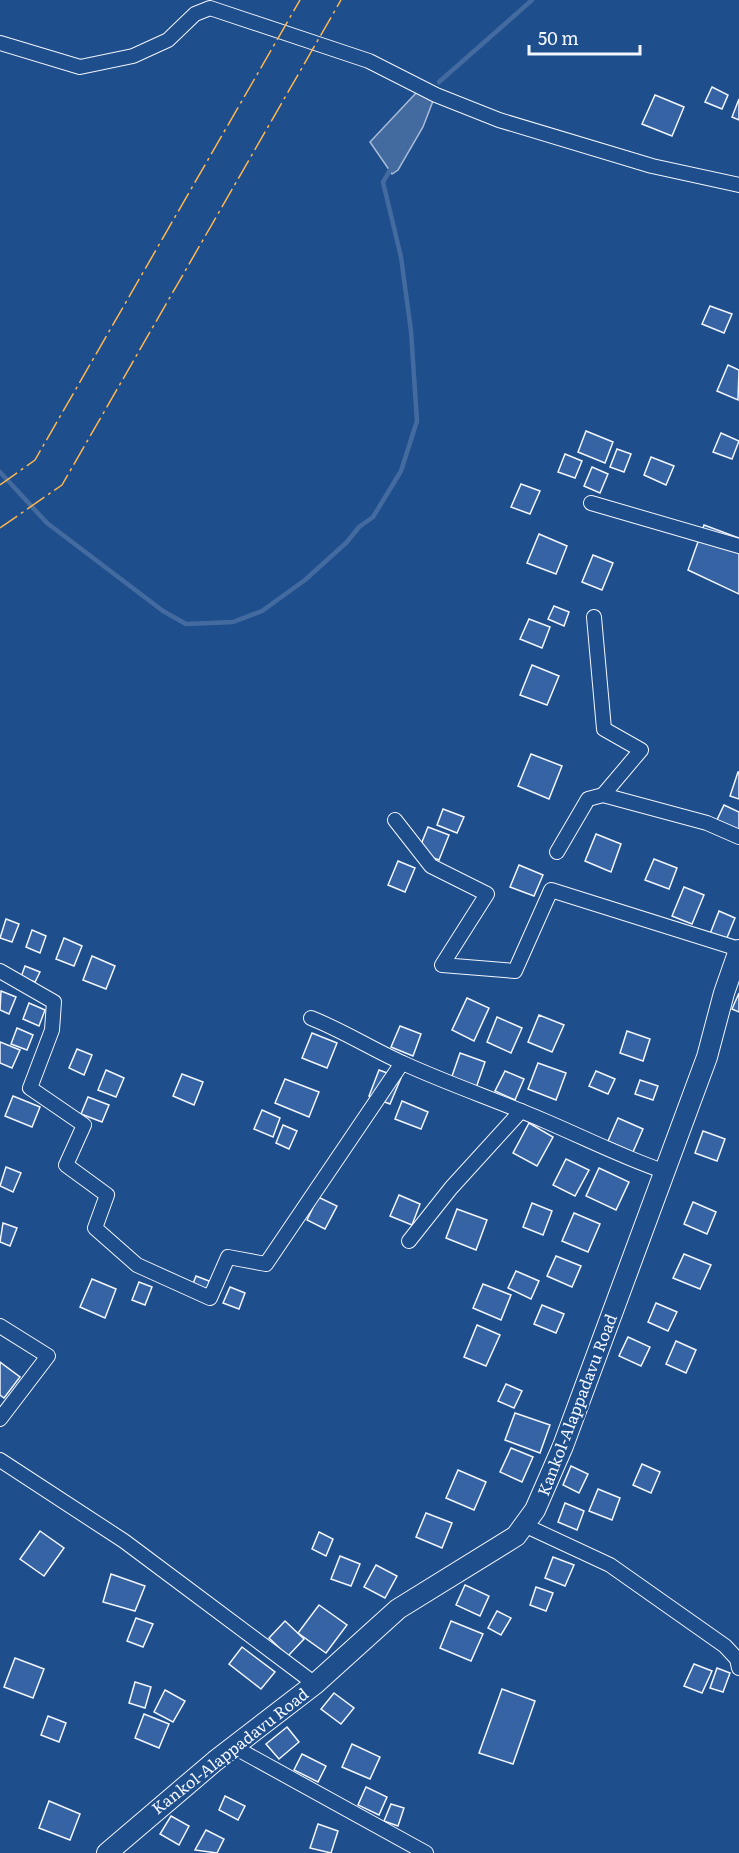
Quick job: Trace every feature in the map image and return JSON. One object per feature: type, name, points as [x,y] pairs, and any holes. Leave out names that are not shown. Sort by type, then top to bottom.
[{"type":"main road","name":"Kankol-Alappadavu Road","points":[[106,1853],[234,1747],[315,1684],[398,1610],[516,1536],[535,1510],[563,1446],[707,1057],[724,993],[739,950]]},
{"type":"street","points":[[0,43],[80,67],[134,56],[168,40],[195,14],[210,8],[369,61],[436,94],[499,120],[652,166],[738,185]]},
{"type":"street","points":[[591,503],[739,546]]},
{"type":"street","points":[[594,617],[604,729],[641,750],[603,795]]},
{"type":"street","points":[[557,852],[588,799],[603,795],[707,823],[739,837]]},
{"type":"street","points":[[395,820],[431,866],[487,894],[442,965],[515,971],[551,890],[739,950]]},
{"type":"street","points":[[0,970],[54,1002],[52,1030],[30,1088],[84,1125],[66,1165],[107,1195],[95,1228],[137,1265],[210,1298],[228,1257],[266,1264],[402,1063]]},
{"type":"street","points":[[311,1018],[340,1029],[402,1063],[521,1111],[620,1156],[663,1171]]},
{"type":"street","points":[[409,1241],[451,1188],[521,1111]]},
{"type":"street","points":[[0,1326],[48,1356],[0,1419]]},
{"type":"street","points":[[0,1460],[124,1541],[315,1684]]},
{"type":"street","points":[[524,1525],[610,1565],[725,1646],[737,1659],[739,1668]]},
{"type":"street","points":[[234,1747],[426,1853]]},
{"type":"water","points":[[417,92],[433,101],[423,127],[398,170],[392,174],[370,142]]},
{"type":"building","points":[[712,87],[728,95],[722,109],[705,102]]},
{"type":"building","points":[[655,95],[684,107],[672,136],[642,124]]},
{"type":"building","points":[[739,99],[739,120],[732,117]]},
{"type":"building","points":[[710,306],[732,314],[724,333],[702,324]]},
{"type":"building","points":[[728,365],[739,370],[738,400],[717,391]]},
{"type":"building","points":[[586,431],[613,442],[605,463],[578,452]]},
{"type":"building","points":[[721,433],[739,441],[732,459],[713,452]]},
{"type":"building","points":[[617,449],[631,454],[624,472],[610,467]]},
{"type":"building","points":[[565,454],[582,461],[575,478],[558,472]]},
{"type":"building","points":[[651,457],[674,466],[666,485],[644,475]]},
{"type":"building","points":[[592,467],[608,474],[600,493],[584,486]]},
{"type":"building","points":[[521,484],[540,491],[530,514],[511,507]]},
{"type":"building","points":[[704,525],[739,538],[739,594],[688,570]]},
{"type":"building","points":[[539,534],[567,546],[556,574],[527,563]]},
{"type":"building","points":[[593,555],[613,563],[602,590],[582,582]]},
{"type":"building","points":[[554,606],[569,612],[564,626],[548,619]]},
{"type":"building","points":[[529,619],[550,627],[542,648],[520,639]]},
{"type":"building","points":[[532,665],[559,676],[547,705],[520,695]]},
{"type":"building","points":[[531,754],[562,766],[549,799],[518,786]]},
{"type":"building","points":[[739,772],[739,799],[730,796]]},
{"type":"building","points":[[724,805],[739,812],[739,833],[716,822]]},
{"type":"building","points":[[443,809],[464,817],[457,833],[437,825]]},
{"type":"building","points":[[428,827],[449,835],[439,860],[418,852]]},
{"type":"building","points":[[596,834],[621,844],[611,872],[585,861]]},
{"type":"building","points":[[654,859],[677,868],[669,889],[645,880]]},
{"type":"building","points":[[398,861],[415,868],[405,892],[388,885]]},
{"type":"building","points":[[519,865],[543,875],[534,896],[510,887]]},
{"type":"building","points":[[684,887],[704,895],[692,924],[672,916]]},
{"type":"building","points":[[719,911],[735,918],[724,945],[708,939]]},
{"type":"building","points":[[6,919],[19,924],[12,942],[0,938]]},
{"type":"building","points":[[32,930],[46,936],[40,953],[26,947]]},
{"type":"building","points":[[64,938],[82,946],[74,966],[56,959]]},
{"type":"building","points":[[92,956],[115,966],[106,989],[83,980]]},
{"type":"building","points":[[25,966],[40,972],[35,982],[21,977]]},
{"type":"building","points":[[1,991],[16,997],[9,1014],[0,1010]]},
{"type":"building","points":[[739,993],[739,1012],[732,1009]]},
{"type":"building","points":[[467,998],[489,1008],[474,1041],[452,1030]]},
{"type":"building","points":[[29,1003],[45,1010],[39,1026],[23,1019]]},
{"type":"building","points":[[539,1015],[564,1025],[552,1052],[528,1042]]},
{"type":"building","points":[[497,1017],[522,1028],[511,1053],[487,1042]]},
{"type":"building","points":[[400,1026],[421,1034],[413,1056],[391,1047]]},
{"type":"building","points":[[17,1028],[33,1035],[27,1050],[11,1044]]},
{"type":"building","points":[[627,1031],[650,1039],[643,1061],[620,1053]]},
{"type":"building","points":[[312,1033],[337,1043],[327,1068],[302,1058]]},
{"type":"building","points":[[0,1042],[20,1050],[12,1068],[0,1063]]},
{"type":"building","points":[[77,1049],[92,1055],[84,1075],[69,1068]]},
{"type":"building","points":[[460,1053],[485,1062],[476,1088],[451,1079]]},
{"type":"building","points":[[538,1063],[566,1073],[556,1100],[528,1089]]},
{"type":"building","points":[[106,1070],[124,1078],[116,1097],[98,1090]]},
{"type":"building","points":[[379,1070],[401,1078],[390,1104],[369,1096]]},
{"type":"building","points":[[505,1071],[524,1079],[515,1100],[495,1091]]},
{"type":"building","points":[[596,1071],[615,1079],[608,1094],[589,1086]]},
{"type":"building","points":[[182,1074],[203,1082],[194,1105],[173,1096]]},
{"type":"building","points":[[285,1079],[319,1092],[309,1117],[275,1103]]},
{"type":"building","points":[[640,1080],[658,1086],[653,1100],[635,1094]]},
{"type":"building","points":[[13,1096],[40,1107],[32,1127],[5,1116]]},
{"type":"building","points":[[88,1097],[109,1105],[102,1122],[81,1114]]},
{"type":"building","points":[[402,1101],[428,1112],[421,1129],[395,1119]]},
{"type":"building","points":[[262,1110],[280,1118],[273,1137],[254,1129]]},
{"type":"building","points":[[618,1118],[643,1129],[633,1152],[608,1141]]},
{"type":"building","points":[[529,1123],[553,1137],[537,1166],[513,1153]]},
{"type":"building","points":[[283,1125],[297,1131],[289,1149],[276,1143]]},
{"type":"building","points":[[703,1131],[725,1139],[717,1161],[695,1153]]},
{"type":"building","points":[[566,1159],[589,1170],[575,1196],[553,1185]]},
{"type":"building","points":[[6,1167],[21,1173],[13,1192],[0,1186]]},
{"type":"building","points":[[599,1168],[629,1182],[616,1210],[586,1196]]},
{"type":"building","points":[[399,1195],[420,1204],[412,1225],[390,1216]]},
{"type":"building","points":[[318,1197],[337,1206],[325,1229],[307,1220]]},
{"type":"building","points":[[693,1202],[716,1212],[707,1234],[684,1224]]},
{"type":"building","points":[[532,1203],[552,1211],[543,1235],[523,1227]]},
{"type":"building","points":[[457,1209],[487,1220],[476,1250],[446,1238]]},
{"type":"building","points":[[574,1213],[600,1224],[588,1252],[562,1241]]},
{"type":"building","points":[[3,1223],[17,1228],[10,1246],[0,1242]]},
{"type":"building","points":[[684,1254],[711,1265],[700,1289],[673,1278]]},
{"type":"building","points":[[556,1256],[581,1266],[572,1287],[547,1276]]},
{"type":"building","points":[[516,1271],[539,1281],[531,1299],[508,1288]]},
{"type":"building","points":[[196,1276],[217,1284],[210,1302],[189,1294]]},
{"type":"building","points":[[92,1279],[116,1289],[105,1318],[80,1307]]},
{"type":"building","points":[[139,1282],[152,1287],[145,1305],[132,1300]]},
{"type":"building","points":[[483,1284],[511,1295],[501,1320],[473,1308]]},
{"type":"building","points":[[230,1287],[245,1293],[239,1309],[223,1303]]},
{"type":"building","points":[[656,1303],[677,1312],[668,1331],[648,1322]]},
{"type":"building","points":[[542,1305],[564,1314],[556,1333],[534,1324]]},
{"type":"building","points":[[477,1325],[500,1335],[486,1366],[464,1357]]},
{"type":"building","points":[[628,1337],[650,1347],[641,1366],[619,1356]]},
{"type":"building","points":[[676,1341],[696,1350],[686,1373],[666,1364]]},
{"type":"building","points":[[0,1362],[20,1377],[4,1398],[0,1395]]},
{"type":"building","points":[[506,1384],[522,1391],[514,1408],[498,1401]]},
{"type":"building","points":[[515,1413],[550,1425],[540,1453],[505,1440]]},
{"type":"building","points":[[511,1448],[533,1457],[522,1482],[500,1472]]},
{"type":"building","points":[[642,1464],[660,1472],[651,1493],[633,1485]]},
{"type":"building","points":[[571,1466],[588,1474],[579,1493],[563,1485]]},
{"type":"building","points":[[458,1470],[486,1482],[474,1510],[446,1498]]},
{"type":"building","points":[[598,1489],[620,1498],[612,1520],[589,1511]]},
{"type":"building","points":[[565,1503],[584,1511],[577,1530],[558,1522]]},
{"type":"building","points":[[426,1513],[452,1523],[442,1548],[416,1537]]},
{"type":"building","points":[[40,1531],[64,1548],[44,1576],[20,1559]]},
{"type":"building","points":[[319,1532],[333,1539],[326,1556],[312,1549]]},
{"type":"building","points":[[340,1556],[360,1564],[351,1586],[331,1579]]},
{"type":"building","points":[[553,1557],[574,1565],[565,1586],[545,1578]]},
{"type":"building","points":[[376,1565],[397,1576],[385,1598],[364,1587]]},
{"type":"building","points":[[111,1574],[145,1586],[135,1611],[103,1602]]},
{"type":"building","points":[[465,1585],[489,1596],[480,1616],[456,1605]]},
{"type":"building","points":[[536,1587],[553,1593],[546,1611],[530,1605]]},
{"type":"building","points":[[319,1605],[347,1625],[326,1653],[298,1633]]},
{"type":"building","points":[[497,1611],[511,1618],[501,1635],[488,1628]]},
{"type":"building","points":[[136,1618],[153,1624],[143,1647],[127,1641]]},
{"type":"building","points":[[285,1621],[304,1639],[288,1656],[269,1638]]},
{"type":"building","points":[[451,1621],[483,1634],[471,1661],[440,1648]]},
{"type":"building","points":[[242,1647],[275,1672],[261,1689],[229,1664]]},
{"type":"building","points":[[15,1658],[44,1669],[33,1698],[4,1687]]},
{"type":"building","points":[[694,1664],[712,1671],[702,1693],[684,1686]]},
{"type":"building","points":[[717,1668],[730,1673],[723,1692],[710,1688]]},
{"type":"building","points":[[135,1682],[151,1687],[145,1708],[129,1703]]},
{"type":"building","points":[[502,1689],[535,1701],[513,1764],[479,1753]]},
{"type":"building","points":[[165,1690],[185,1701],[173,1722],[154,1712]]},
{"type":"building","points":[[334,1693],[354,1708],[341,1724],[321,1709]]},
{"type":"building","points":[[144,1714],[169,1724],[159,1748],[135,1738]]},
{"type":"building","points":[[48,1716],[66,1723],[59,1742],[41,1735]]},
{"type":"building","points":[[287,1727],[299,1742],[279,1759],[266,1744]]},
{"type":"building","points":[[352,1744],[380,1757],[370,1779],[342,1767]]},
{"type":"building","points":[[302,1754],[326,1766],[318,1782],[294,1770]]},
{"type":"building","points":[[366,1787],[387,1797],[379,1815],[358,1805]]},
{"type":"building","points":[[225,1796],[245,1806],[238,1820],[219,1810]]},
{"type":"building","points":[[49,1801],[80,1814],[70,1840],[39,1828]]},
{"type":"building","points":[[391,1804],[404,1808],[398,1826],[384,1821]]},
{"type":"building","points":[[171,1816],[189,1826],[179,1845],[160,1834]]},
{"type":"building","points":[[318,1824],[338,1831],[331,1853],[310,1848]]},
{"type":"building","points":[[206,1830],[224,1839],[217,1853],[195,1850]]},
{"type":"waterway","points":[[439,82],[532,0]]},
{"type":"waterway","points":[[0,472],[47,523],[163,611],[186,624],[233,622],[262,611],[305,580],[347,542],[359,527],[373,517],[401,471],[417,421],[411,331],[401,257],[383,182],[392,167]]},
{"type":"power","points":[[0,485],[35,460],[300,0]]},
{"type":"power","points":[[0,528],[62,485],[341,0]]}]
